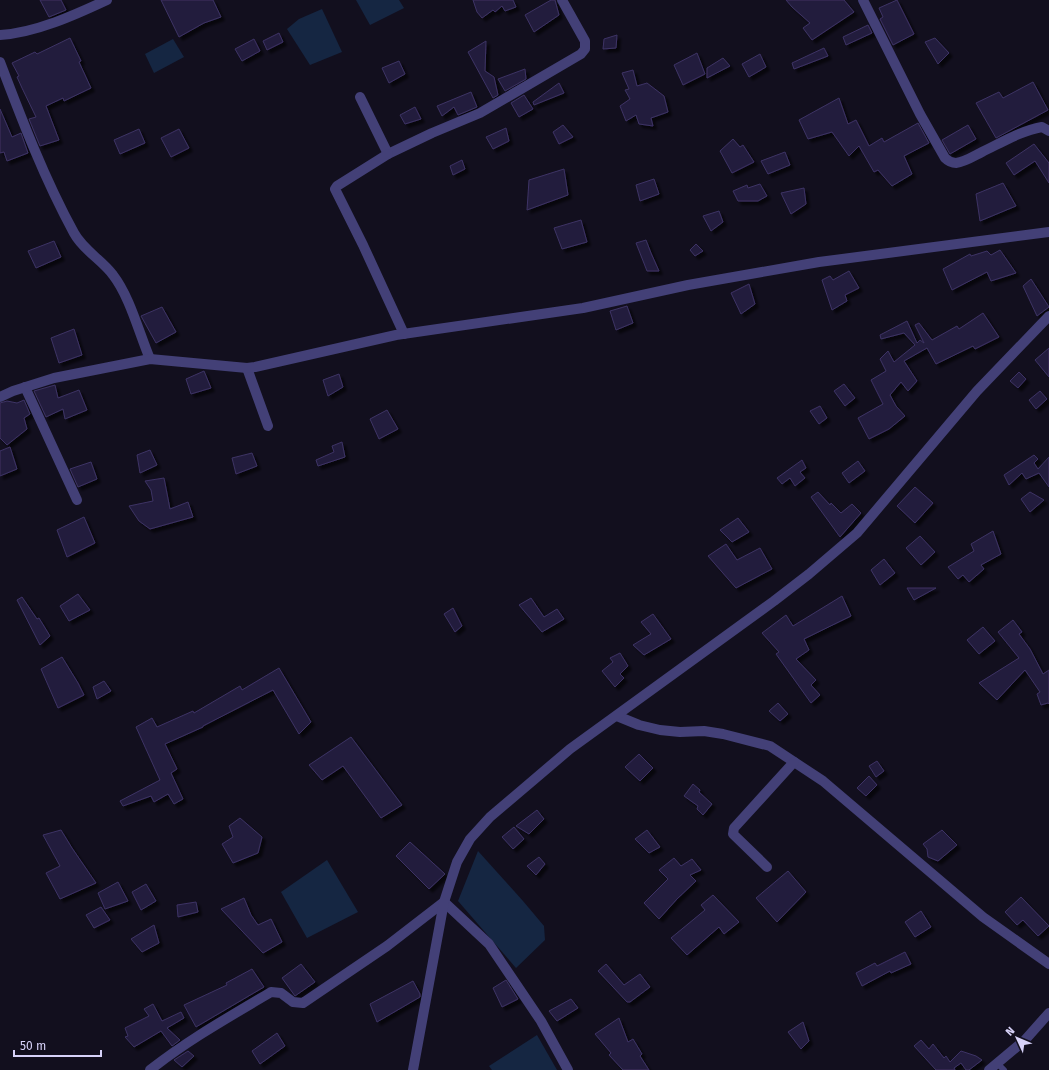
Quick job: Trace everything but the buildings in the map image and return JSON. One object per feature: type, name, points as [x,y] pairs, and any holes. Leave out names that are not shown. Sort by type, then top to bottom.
[{"type":"street","points":[[0,35],[15,34],[54,22],[107,0]]},
{"type":"street","points":[[404,334],[363,245],[335,189],[337,186],[388,154],[414,141],[480,113],[582,54],[585,49],[585,41],[562,0]]},
{"type":"street","points":[[862,0],[920,114],[945,158],[949,161],[956,163],[968,159],[1023,132],[1035,128],[1042,127],[1049,131]]},
{"type":"street","points":[[0,62],[25,129],[75,235],[112,274],[122,288],[150,359]]},
{"type":"street","points":[[360,97],[388,154]]},
{"type":"street","points":[[0,397],[54,378],[150,359],[247,368],[404,334],[583,308],[688,285],[819,262],[1049,232]]},
{"type":"street","points":[[413,1070],[444,902],[457,862],[470,839],[490,817],[570,749],[774,601],[809,574],[857,533],[977,391],[1049,316]]},
{"type":"street","points":[[247,368],[268,426]]},
{"type":"street","points":[[25,387],[77,500]]},
{"type":"street","points":[[616,716],[639,725],[660,730],[680,732],[704,731],[743,738],[770,746],[822,781],[983,918],[1049,964]]},
{"type":"street","points":[[768,867],[734,834],[734,828],[794,762]]},
{"type":"street","points":[[150,1070],[206,1030],[271,992],[281,993],[293,1002],[303,1003],[387,946],[444,902]]},
{"type":"street","points":[[444,902],[489,944],[541,1021],[568,1070]]},
{"type":"street","points":[[989,1070],[1001,1066],[1049,1013]]},
{"type":"water","points":[[356,0],[399,0],[404,8],[370,25]]},
{"type":"water","points":[[322,9],[342,52],[310,65],[287,29],[299,19]]},
{"type":"water","points":[[173,39],[184,57],[154,73],[145,54]]},
{"type":"water","points":[[478,851],[544,926],[545,940],[516,968],[458,901]]},
{"type":"water","points":[[327,860],[358,912],[307,938],[281,892]]},
{"type":"water","points":[[537,1035],[557,1070],[492,1070],[489,1066]]}]
